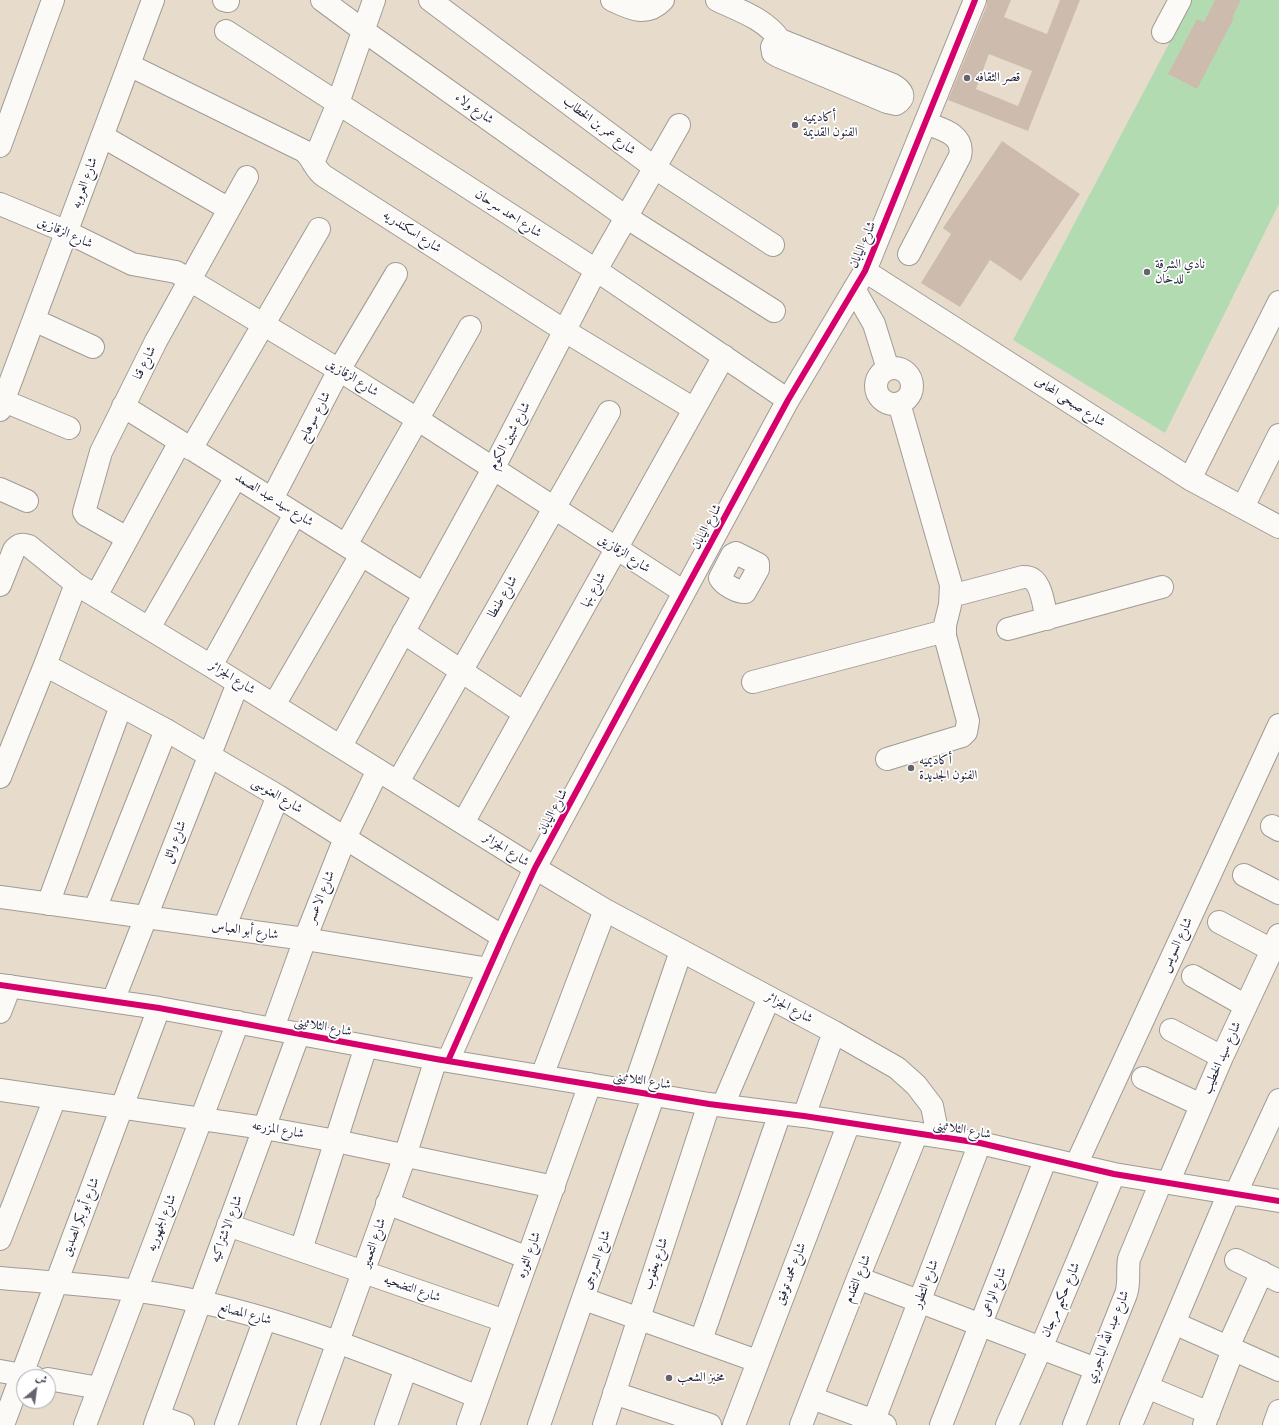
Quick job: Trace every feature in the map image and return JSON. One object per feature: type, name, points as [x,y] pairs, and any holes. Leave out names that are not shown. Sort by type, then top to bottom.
[{"type":"street","points":[[0,146],[53,0]]},
{"type":"street","name":"شارع العروبه","points":[[2,406],[153,0]]},
{"type":"street","name":"شارع ولاء","points":[[322,0],[626,217],[774,311]]},
{"type":"street","points":[[313,163],[338,103],[374,0]]},
{"type":"street","name":"شارع عمر بن الخطاب","points":[[430,0],[655,168],[773,245]]},
{"type":"street","points":[[612,0],[643,11],[655,7],[663,0]]},
{"type":"street","points":[[717,0],[762,22],[772,30],[780,40],[774,42],[772,47],[773,52],[778,56],[887,102],[896,104],[902,97],[952,135],[960,143],[962,149],[960,156],[909,254]]},
{"type":"street","name":"شارع اليابان","points":[[442,1060],[489,969],[535,868],[788,400],[865,271],[975,0]]},
{"type":"street","points":[[1163,32],[1180,0]]},
{"type":"street","name":"شارع احمد سرحان","points":[[226,31],[596,270],[788,400]]},
{"type":"street","name":"شارع اسكندريه","points":[[129,65],[304,150],[319,172],[324,176],[565,331],[694,409]]},
{"type":"street","name":"شارع شبين الكوم","points":[[341,746],[493,469],[596,270],[679,125]]},
{"type":"street","points":[[102,136],[230,209]]},
{"type":"street","name":"شارع قنا","points":[[127,538],[90,518],[84,512],[101,452],[156,341],[247,177]]},
{"type":"street","name":"شارع الزقازيق","points":[[0,204],[67,232],[132,264],[176,272],[264,324],[417,419],[684,592]]},
{"type":"street","points":[[96,596],[127,538],[264,324],[319,229]]},
{"type":"street","name":"شارع صبحى المحامى","points":[[865,271],[1190,479],[1279,527]]},
{"type":"street","name":"شارع سوهاج","points":[[272,499],[339,370],[396,274]]},
{"type":"street","points":[[854,289],[874,324],[888,369],[878,376],[876,388],[882,399],[887,402],[899,404],[951,585],[951,596],[946,614],[945,636],[968,721],[966,732],[962,736],[887,759]]},
{"type":"street","points":[[1190,479],[1279,302]]},
{"type":"street","points":[[34,320],[93,347]]},
{"type":"street","points":[[274,705],[353,550],[417,419],[470,327]]},
{"type":"street","name":"شارع بنها","points":[[463,823],[724,356]]},
{"type":"street","points":[[2,406],[69,428]]},
{"type":"street","name":"شارع سيد عبد الصمد","points":[[123,406],[424,594]]},
{"type":"street","name":"شارع طنطا","points":[[398,782],[609,412]]},
{"type":"street","points":[[1243,507],[1279,435]]},
{"type":"street","points":[[149,628],[236,477]]},
{"type":"street","points":[[0,489],[27,501]]},
{"type":"street","points":[[211,666],[296,514]]},
{"type":"street","name":"شارع الجزائر","points":[[0,585],[14,550],[18,545],[23,544],[29,546],[76,584],[341,746],[535,868],[605,910],[834,1032],[897,1068],[916,1085],[932,1106],[927,1135]]},
{"type":"street","points":[[705,554],[726,566]]},
{"type":"street","points":[[951,596],[1023,577],[1032,578],[1039,586],[1047,619]]},
{"type":"street","points":[[0,777],[76,584]]},
{"type":"street","points":[[1008,629],[1162,588]]},
{"type":"street","points":[[753,682],[945,631]]},
{"type":"street","points":[[403,632],[524,713]]},
{"type":"street","name":"شارع العنوسى","points":[[45,665],[166,730],[278,796],[503,937]]},
{"type":"street","name":"شارع وائل","points":[[113,1002],[238,683]]},
{"type":"street","points":[[48,904],[121,706]]},
{"type":"street","name":"شارع السويس","points":[[1076,1165],[1279,725]]},
{"type":"street","points":[[95,910],[166,730]]},
{"type":"street","name":"شارع الاعسر","points":[[273,1028],[305,939],[345,838],[378,770]]},
{"type":"street","points":[[224,928],[278,796]]},
{"type":"street","points":[[1244,875],[1279,894]]},
{"type":"street","name":"شارع أبو العباس","points":[[0,897],[305,939],[489,969]]},
{"type":"street","points":[[542,1076],[605,910]]},
{"type":"street","points":[[1219,922],[1275,942]]},
{"type":"street","name":"شارع سيد الخطيب","points":[[1164,1182],[1201,1105],[1275,942]]},
{"type":"street","points":[[633,1091],[681,951]]},
{"type":"street","points":[[1193,976],[1246,1006]]},
{"type":"street","points":[[0,1012],[5,986]]},
{"type":"street","name":"شارع الثلاثينى","points":[[5,986],[159,1008],[442,1060],[633,1091],[980,1143],[1114,1174],[1279,1201]]},
{"type":"street","name":"شارع يعقوب","points":[[604,1425],[639,1319],[716,1104],[768,998]]},
{"type":"street","name":"شارع أبو بكر الصديق","points":[[30,1369],[56,1283],[159,1008]]},
{"type":"street","name":"شارع الجمهوريه","points":[[85,1425],[238,1022]]},
{"type":"street","points":[[1171,1030],[1222,1057]]},
{"type":"street","points":[[804,1116],[834,1032]]},
{"type":"street","name":"شارع الاشتراكيه","points":[[156,1420],[299,1033]]},
{"type":"street","points":[[301,1250],[366,1046]]},
{"type":"street","name":"شارع التعمير","points":[[308,1425],[337,1341],[364,1272],[387,1203],[442,1060]]},
{"type":"street","points":[[1143,1078],[1201,1105]]},
{"type":"street","name":"شارع الثوره","points":[[468,1425],[590,1084]]},
{"type":"street","name":"شارع المزرعه","points":[[0,1090],[264,1128],[336,1141],[554,1187]]},
{"type":"street","name":"شارع السروجى","points":[[539,1425],[654,1094]]},
{"type":"street","points":[[0,1238],[56,1098]]},
{"type":"street","points":[[1131,1425],[1174,1323],[1232,1194],[1279,1100]]},
{"type":"street","points":[[701,1340],[780,1113]]},
{"type":"street","name":"شارع محمد توفيق","points":[[734,1425],[757,1361],[850,1123]]},
{"type":"street","name":"شارع التقدم","points":[[801,1425],[858,1278],[927,1135]]},
{"type":"street","name":"شارع التطور","points":[[877,1424],[920,1301],[980,1143]]},
{"type":"street","name":"شارع الواعى","points":[[941,1425],[1046,1158]]},
{"type":"street","name":"شارع حكيم مرجان","points":[[1007,1425],[1114,1174]]},
{"type":"street","name":"شارع عبد الله الباجوري","points":[[1074,1425],[1128,1286],[1129,1259],[1164,1182]]},
{"type":"street","points":[[387,1203],[528,1258]]},
{"type":"street","name":"شارع التضحيه","points":[[228,1225],[505,1322]]},
{"type":"street","points":[[1147,1387],[1206,1419],[1230,1348],[1270,1276],[1236,1260]]},
{"type":"street","name":"شارع المصانع","points":[[0,1278],[136,1291],[200,1302],[265,1319],[337,1341],[478,1397]]},
{"type":"street","points":[[858,1278],[1096,1369]]},
{"type":"street","points":[[584,1299],[757,1361]]},
{"type":"street","points":[[226,1425],[265,1319]]},
{"type":"street","points":[[1174,1323],[1279,1370]]},
{"type":"street","points":[[386,1425],[406,1368]]},
{"type":"street","points":[[0,1372],[16,1374]]},
{"type":"street","points":[[56,1380],[100,1388]]},
{"type":"street","points":[[614,1393],[710,1425]]},
{"type":"street","points":[[812,1398],[877,1424]]},
{"type":"street","name":"شارع أبو بكر الصديق","points":[[3,1425],[16,1400]]},
{"type":"street","points":[[1274,1425],[1279,1411]]},
{"type":"street","points":[[156,1420],[183,1425]]},
{"type":"green space","name":"نادي الشرقة للدخان","points":[[1192,0],[1279,0],[1279,204],[1165,433],[1013,340]]},
{"type":"building","points":[[987,0],[1011,0],[1004,17],[1047,34],[1060,0],[1080,0],[1028,131],[948,100],[987,5]],"holes":[[[989,54],[1032,71],[1018,106],[976,89]]]},
{"type":"building","points":[[1215,0],[1241,0],[1232,18],[1234,18],[1197,89],[1168,74],[1197,19],[1204,22]]},
{"type":"building","points":[[1002,141],[1080,194],[1021,281],[990,260],[960,307],[921,283],[951,234],[943,228]]},
{"type":"cycle path","points":[[448,1061],[535,868],[788,400],[865,271],[975,0]]},
{"type":"cycle path","points":[[0,985],[159,1008],[436,1059],[709,1104],[804,1116],[980,1143],[1114,1174],[1279,1201]]},
{"type":"place","name":"قصر الثقافه","points":[[967,78]]},
{"type":"place","name":"أكاديميه الفنون القديمة","points":[[795,125]]},
{"type":"place","name":"نادي الشرقة للدخان","points":[[1147,272]]},
{"type":"place","name":"أكاديميه الفنون الجديدة","points":[[911,768]]},
{"type":"place","name":"مخبز الشعب","points":[[669,1378]]}]
